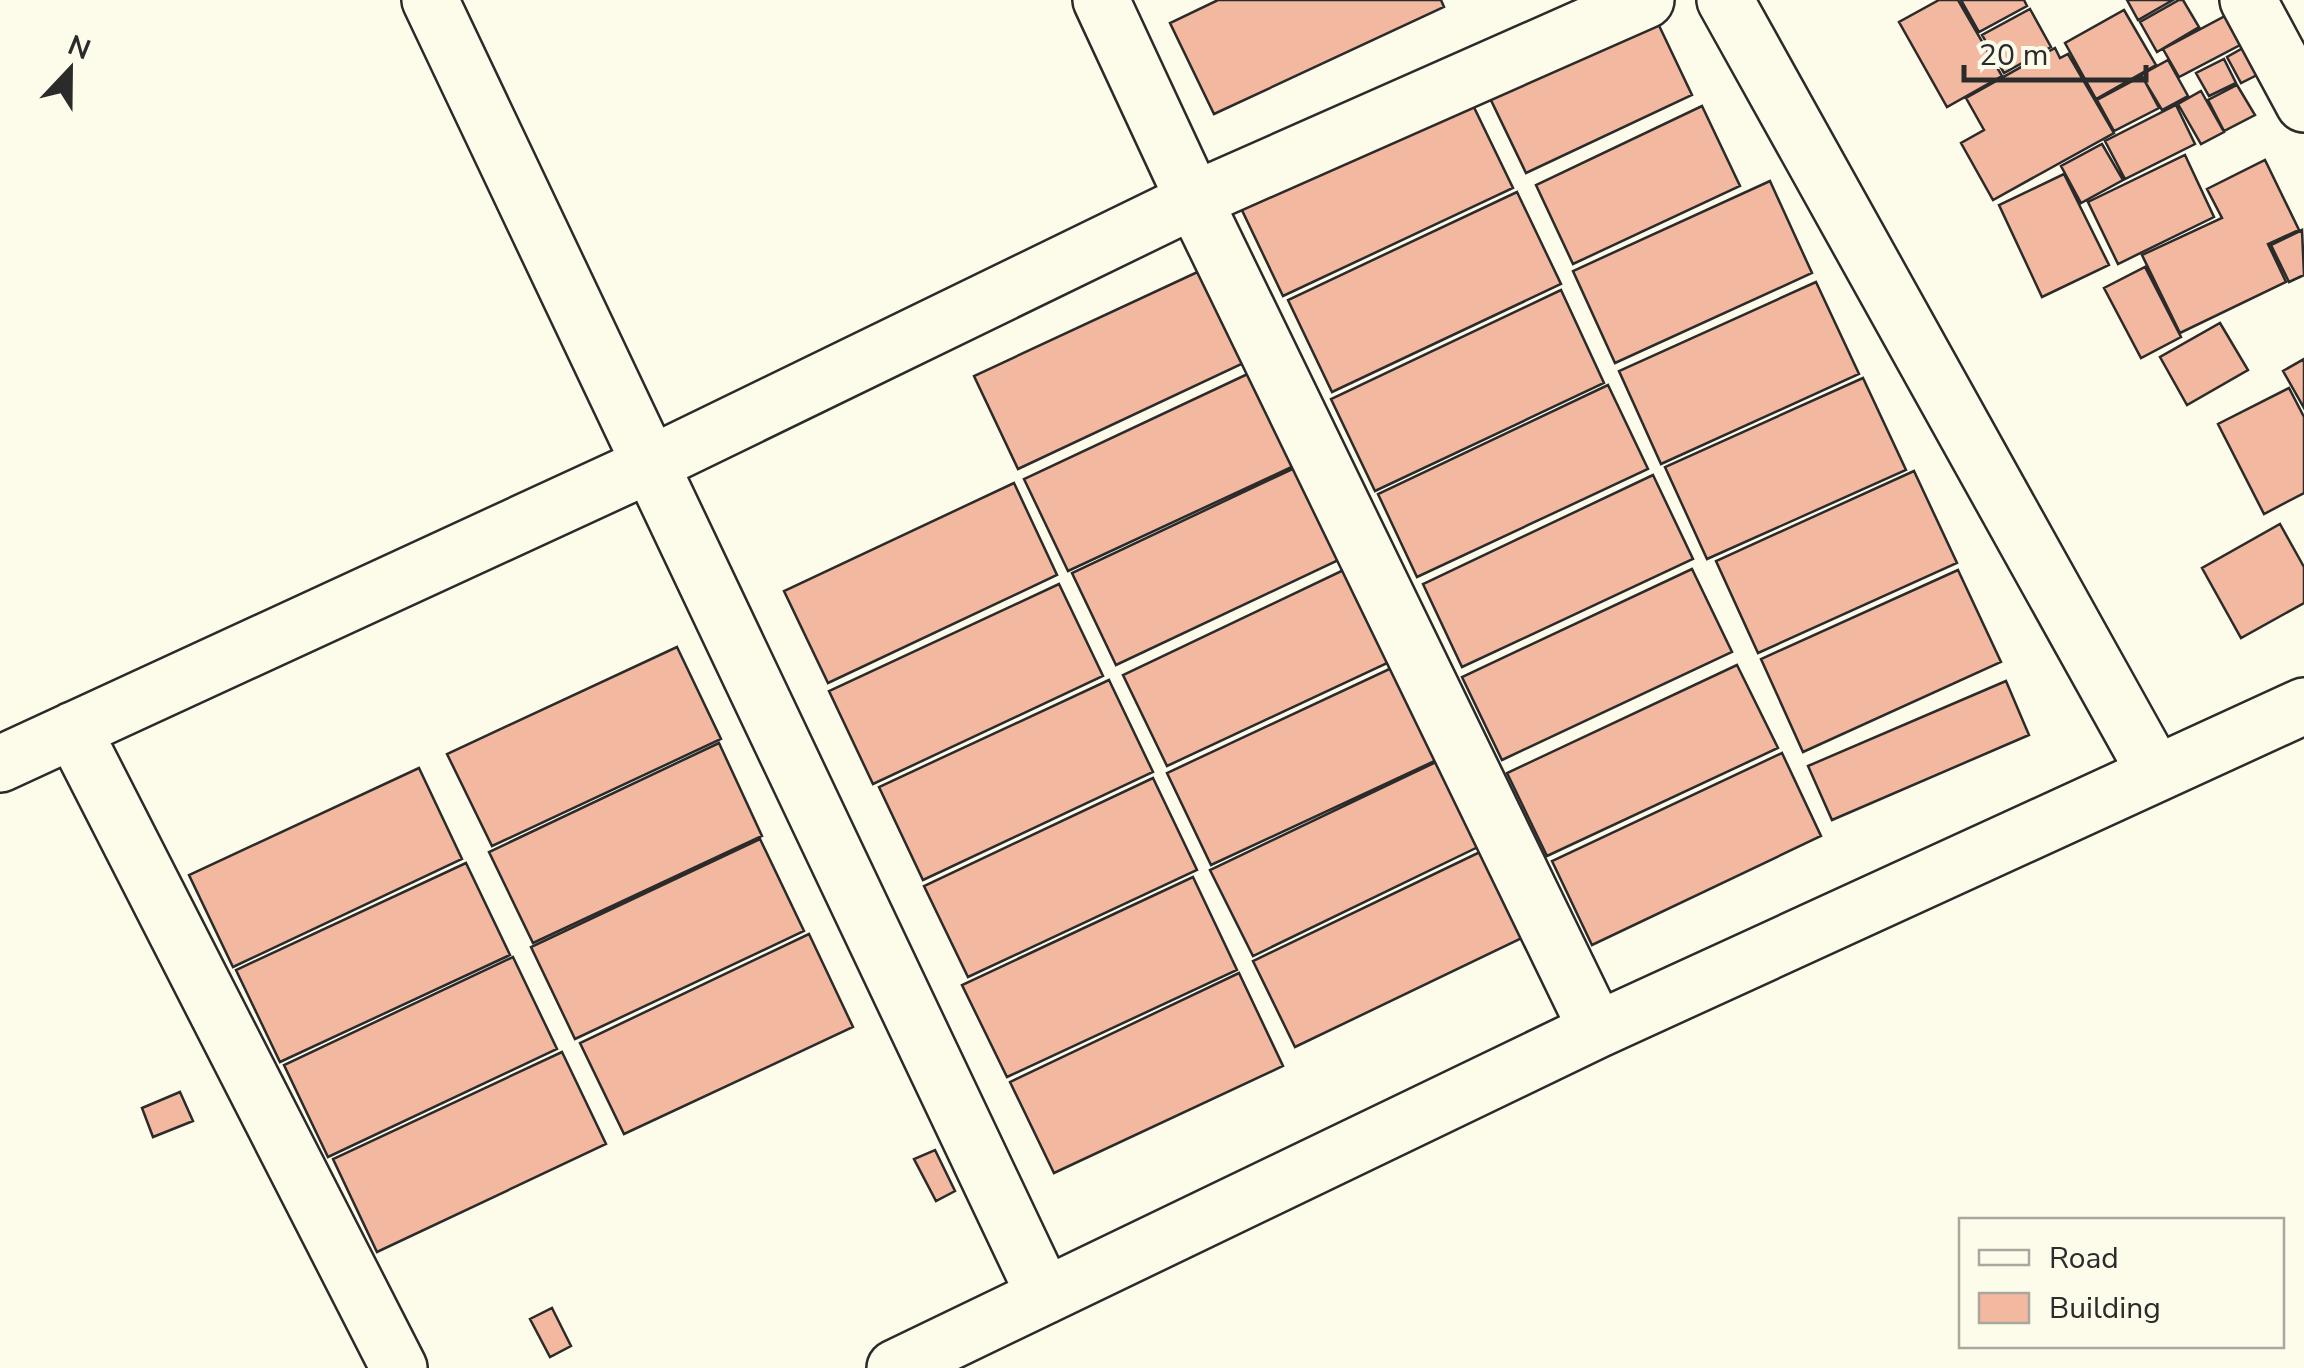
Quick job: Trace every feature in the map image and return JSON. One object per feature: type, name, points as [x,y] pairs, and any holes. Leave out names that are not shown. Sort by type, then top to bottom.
[{"type":"street","points":[[430,0],[1045,1296]]},
{"type":"street","points":[[1100,0],[1597,1030]]},
{"type":"street","points":[[0,764],[651,464],[1194,200],[1646,0]]},
{"type":"street","points":[[1725,0],[2156,774]]},
{"type":"street","points":[[2248,0],[2304,104]]},
{"type":"street","points":[[895,1368],[1597,1030],[2304,706]]},
{"type":"street","points":[[73,730],[398,1368]]},
{"type":"building","points":[[1218,0],[1441,0],[1444,7],[1214,114],[1170,23]]},
{"type":"building","points":[[1939,0],[1958,0],[2002,76],[1947,107],[1899,22]]},
{"type":"building","points":[[1961,0],[2024,0],[2027,6],[1979,32]]},
{"type":"building","points":[[2127,0],[2173,0],[2138,20]]},
{"type":"building","points":[[2183,0],[2199,27],[2157,52],[2140,22]]},
{"type":"building","points":[[2030,9],[2051,47],[2004,73],[1982,35]]},
{"type":"building","points":[[2124,10],[2156,65],[2096,99],[2065,43]]},
{"type":"building","points":[[1654,15],[1692,95],[1526,173],[1488,94]]},
{"type":"building","points":[[2227,15],[2242,44],[2179,77],[2163,49]]},
{"type":"building","points":[[2055,48],[2060,58],[2068,54],[2114,133],[1993,200],[1961,143],[1984,130],[1966,98]]},
{"type":"building","points":[[2243,48],[2257,75],[2241,83],[2227,57]]},
{"type":"building","points":[[2224,59],[2236,83],[2209,96],[2196,73]]},
{"type":"building","points":[[2168,60],[2188,96],[2162,110],[2141,75]]},
{"type":"building","points":[[2142,76],[2159,108],[2114,131],[2097,100]]},
{"type":"building","points":[[2237,85],[2255,115],[2224,131],[2208,100]]},
{"type":"building","points":[[2201,91],[2224,132],[2201,144],[2178,104]]},
{"type":"building","points":[[1469,97],[1513,188],[1283,296],[1239,204]]},
{"type":"building","points":[[2176,105],[2195,144],[2125,179],[2105,141]]},
{"type":"building","points":[[1702,106],[1740,186],[1573,264],[1536,185]]},
{"type":"building","points":[[2102,144],[2123,180],[2081,203],[2061,166]]},
{"type":"building","points":[[2185,155],[2214,217],[2118,264],[2088,202]]},
{"type":"building","points":[[2265,160],[2299,230],[2268,244],[2286,282],[2180,333],[2142,255],[2222,218],[2207,189]]},
{"type":"building","points":[[2064,174],[2109,265],[2042,297],[1999,205]]},
{"type":"building","points":[[1770,181],[1812,273],[1615,363],[1573,271]]},
{"type":"building","points":[[1517,192],[1561,284],[1332,392],[1288,300]]},
{"type":"building","points":[[2302,230],[2304,275],[2289,282],[2271,245]]},
{"type":"building","points":[[2145,267],[2181,337],[2141,358],[2104,288]]},
{"type":"building","points":[[1204,269],[1248,361],[1018,469],[974,376]]},
{"type":"building","points":[[1816,282],[1859,374],[1661,464],[1619,371]]},
{"type":"building","points":[[1561,290],[1604,383],[1375,491],[1331,399]]},
{"type":"building","points":[[2220,323],[2248,370],[2187,405],[2160,357]]},
{"type":"building","points":[[2304,359],[2304,408],[2283,371]]},
{"type":"building","points":[[1254,371],[1298,464],[1068,571],[1024,479]]},
{"type":"building","points":[[1863,378],[1906,470],[1707,559],[1665,467]]},
{"type":"building","points":[[1608,385],[1648,469],[1417,577],[1378,494]]},
{"type":"building","points":[[2289,388],[2304,417],[2304,493],[2264,514],[2218,424]]},
{"type":"building","points":[[1301,465],[1345,557],[1116,665],[1072,573]]},
{"type":"building","points":[[1914,471],[1957,563],[1758,653],[1716,561]]},
{"type":"building","points":[[1653,475],[1693,559],[1462,667],[1423,584]]},
{"type":"building","points":[[1014,483],[1057,575],[828,683],[784,591]]},
{"type":"building","points":[[2280,524],[2304,567],[2304,603],[2241,638],[2202,568]]},
{"type":"building","points":[[1352,566],[1396,659],[1167,766],[1123,675]]},
{"type":"building","points":[[1692,569],[1732,652],[1502,760],[1462,677]]},
{"type":"building","points":[[1958,570],[2001,662],[1803,752],[1761,659]]},
{"type":"building","points":[[1059,584],[1103,676],[873,784],[829,691]]},
{"type":"building","points":[[677,647],[721,739],[492,846],[447,754]]},
{"type":"building","points":[[1398,665],[1441,758],[1211,865],[1167,773]]},
{"type":"building","points":[[1737,665],[1778,748],[1547,856],[1507,773]]},
{"type":"building","points":[[1109,680],[1153,772],[923,880],[879,787]]},
{"type":"building","points":[[2006,681],[2029,735],[1832,820],[1808,766]]},
{"type":"building","points":[[719,743],[762,836],[533,943],[489,852]]},
{"type":"building","points":[[1782,753],[1821,836],[1592,945],[1552,861]]},
{"type":"building","points":[[1438,761],[1480,846],[1253,956],[1210,870]]},
{"type":"building","points":[[419,768],[462,859],[233,967],[189,875]]},
{"type":"building","points":[[1153,778],[1197,870],[968,977],[924,886]]},
{"type":"building","points":[[760,839],[804,931],[575,1039],[531,947]]},
{"type":"building","points":[[1480,852],[1522,938],[1295,1047],[1253,961]]},
{"type":"building","points":[[466,863],[510,955],[280,1062],[236,970]]},
{"type":"building","points":[[1193,877],[1237,970],[1007,1077],[962,985]]},
{"type":"building","points":[[809,934],[853,1027],[624,1134],[580,1043]]},
{"type":"building","points":[[513,957],[557,1049],[328,1157],[284,1065]]},
{"type":"building","points":[[1239,973],[1283,1066],[1054,1173],[1010,1082]]},
{"type":"building","points":[[562,1052],[606,1144],[377,1252],[333,1159]]},
{"type":"building","points":[[180,1092],[193,1121],[153,1137],[142,1108]]},
{"type":"building","points":[[935,1150],[955,1191],[936,1201],[914,1159]]},
{"type":"building","points":[[552,1308],[571,1346],[550,1357],[530,1319]]}]
